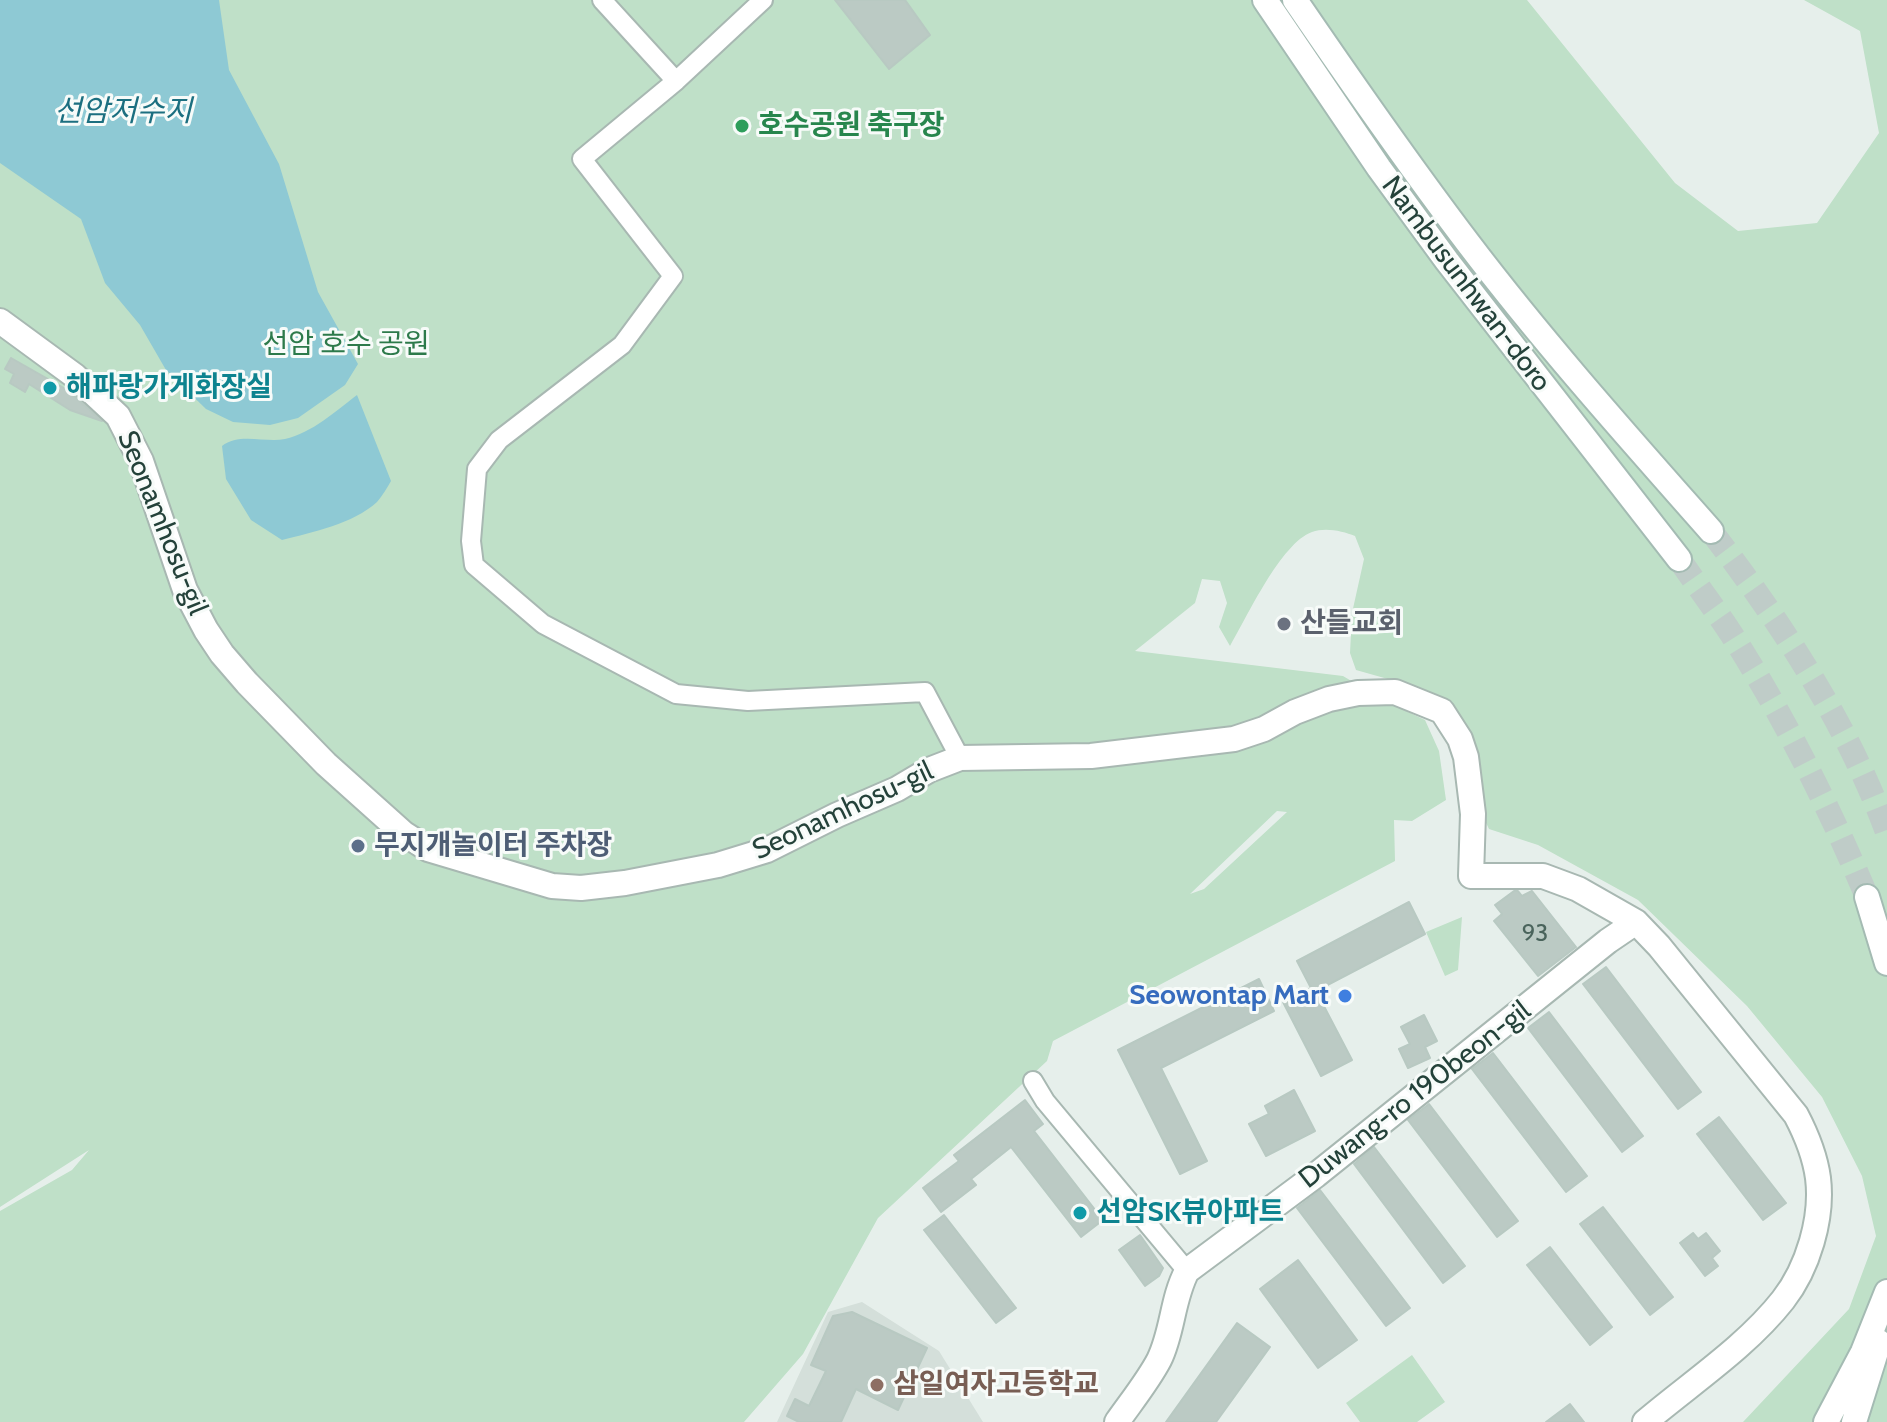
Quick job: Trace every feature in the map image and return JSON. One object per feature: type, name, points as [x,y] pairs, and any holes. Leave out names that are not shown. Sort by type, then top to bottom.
[{"type":"street","points":[[602,0],[676,81]]},
{"type":"street","points":[[763,0],[676,81],[582,159],[673,276],[622,345],[499,440],[477,469],[471,541],[474,565],[543,624],[676,694],[748,701],[925,692],[960,758]]},
{"type":"street","name":"Nambusunhwan-doro","points":[[1265,0],[1379,168],[1447,261],[1679,559]]},
{"type":"street","name":"Nambusunhwan-doro","points":[[1295,0],[1400,152],[1470,245],[1632,442],[1711,531]]},
{"type":"street","name":"Seonamhosu-gil","points":[[0,321],[75,376],[118,416],[141,461],[185,590],[222,654],[326,764],[417,844],[445,855],[552,886],[581,888],[625,883],[718,865],[767,850],[897,789],[929,770],[960,758],[1091,756],[1234,739],[1264,729],[1295,712],[1329,699],[1358,693],[1395,692],[1442,711],[1460,739],[1466,757],[1473,814],[1471,876],[1543,876],[1578,889],[1636,922]]},
{"type":"street","points":[[1867,897],[1887,963]]},
{"type":"street","points":[[1636,922],[1796,1115],[1806,1135],[1818,1179],[1817,1222],[1803,1265],[1784,1298],[1751,1334],[1645,1422]]},
{"type":"street","name":"Duwang-ro 190beon-gil","points":[[1187,1271],[1316,1175],[1608,941],[1636,922]]},
{"type":"street","points":[[1033,1081],[1045,1101],[1187,1271],[1179,1286],[1159,1360],[1117,1422]]},
{"type":"street","points":[[1826,1422],[1863,1352],[1887,1292]]},
{"type":"street","points":[[1854,1422],[1887,1312]]},
{"type":"shaded area","name":"삼일여자고등학교","points":[[862,1302],[939,1351],[983,1422],[777,1422],[828,1312]]},
{"type":"green space","name":"선암 호수 공원","points":[[0,0],[1527,0],[1675,183],[1738,231],[1817,223],[1879,133],[1860,31],[1804,0],[1887,0],[1887,1422],[1743,1422],[1849,1309],[1876,1236],[1862,1176],[1822,1097],[1747,1006],[1638,900],[1538,845],[1489,829],[1477,804],[1468,734],[1395,681],[1356,670],[1350,653],[1352,613],[1364,559],[1355,536],[1334,530],[1312,532],[1288,550],[1230,646],[1219,627],[1227,603],[1220,581],[1202,579],[1195,603],[1135,651],[1343,676],[1425,720],[1439,751],[1446,800],[1412,821],[1394,820],[1395,861],[1053,1041],[1047,1061],[878,1218],[803,1354],[744,1422],[0,1422],[0,1211],[72,1170],[89,1150],[0,1207]],"holes":[[[1277,811],[1287,812],[1204,889],[1190,894]]]},
{"type":"green space","points":[[1462,917],[1458,970],[1445,976],[1426,932]]},
{"type":"green space","points":[[1412,1355],[1445,1402],[1417,1422],[1360,1422],[1346,1403]]},
{"type":"water","name":"선암저수지","points":[[0,0],[219,0],[229,70],[279,164],[318,292],[358,364],[345,385],[298,418],[270,425],[233,422],[206,409],[166,370],[140,325],[105,283],[81,219],[0,163]]},
{"type":"water","points":[[357,395],[391,481],[377,502],[345,522],[282,540],[251,520],[226,479],[222,446],[236,440],[277,440],[295,436],[323,421]]},
{"type":"building","points":[[835,0],[905,0],[930,35],[889,69]]},
{"type":"building","name":"해파랑가게화장실","points":[[11,358],[69,391],[102,421],[70,410],[29,384],[25,392],[10,383],[14,374],[5,369]]},
{"type":"building","points":[[1514,891],[1522,896],[1532,891],[1576,947],[1538,976],[1494,921],[1502,914],[1495,905]]},
{"type":"building","points":[[1409,902],[1425,934],[1316,991],[1352,1060],[1321,1076],[1283,1002],[1311,988],[1297,961]]},
{"type":"building","points":[[1606,967],[1701,1092],[1678,1109],[1583,984]]},
{"type":"building","points":[[1259,979],[1274,1011],[1161,1068],[1207,1161],[1180,1174],[1118,1050]]},
{"type":"building","points":[[1549,1012],[1643,1136],[1622,1152],[1528,1028]]},
{"type":"building","points":[[1424,1015],[1437,1041],[1425,1047],[1430,1058],[1408,1068],[1399,1049],[1410,1044],[1401,1027]]},
{"type":"building","points":[[1493,1053],[1587,1176],[1566,1192],[1472,1069]]},
{"type":"building","points":[[1294,1090],[1315,1131],[1266,1156],[1249,1124],[1269,1114],[1265,1106]]},
{"type":"building","name":"선암SK뷰아파트","points":[[1025,1100],[1043,1124],[1034,1131],[1103,1220],[1081,1237],[1011,1147],[971,1179],[976,1185],[941,1212],[923,1188],[959,1161],[954,1155]]},
{"type":"building","points":[[1429,1104],[1518,1221],[1497,1237],[1408,1120]]},
{"type":"building","points":[[1719,1117],[1786,1203],[1763,1220],[1697,1134]]},
{"type":"building","points":[[1374,1147],[1465,1266],[1443,1283],[1354,1164]]},
{"type":"building","points":[[1320,1190],[1410,1308],[1386,1326],[1297,1208]]},
{"type":"building","points":[[1603,1207],[1673,1297],[1650,1315],[1580,1224]]},
{"type":"building","points":[[944,1215],[1016,1308],[996,1323],[924,1230]]},
{"type":"building","points":[[1693,1233],[1698,1239],[1706,1233],[1720,1251],[1712,1258],[1718,1266],[1705,1276],[1680,1243]]},
{"type":"building","points":[[1140,1235],[1163,1268],[1159,1276],[1145,1286],[1119,1250]]},
{"type":"building","points":[[1550,1247],[1612,1327],[1590,1345],[1527,1265]]},
{"type":"building","points":[[1298,1260],[1357,1340],[1318,1368],[1260,1289]]},
{"type":"building","points":[[852,1312],[927,1348],[898,1410],[856,1389],[841,1422],[799,1422],[787,1416],[795,1399],[809,1406],[826,1371],[811,1365],[833,1316]]},
{"type":"building","points":[[1237,1323],[1270,1347],[1216,1422],[1166,1422]]},
{"type":"building","points":[[1570,1404],[1584,1422],[1546,1422]]},
{"type":"tunnel","points":[[1711,531],[1763,602],[1811,676],[1853,752],[1887,832]]},
{"type":"tunnel","points":[[1679,559],[1732,635],[1770,698],[1822,796],[1867,897]]},
{"type":"place","name":"호수공원 축구장","points":[[742,126]]},
{"type":"place","name":"해파랑가게화장실","points":[[50,388]]},
{"type":"place","name":"산들교회","points":[[1284,624]]},
{"type":"place","name":"무지개놀이터 주차장","points":[[358,846]]},
{"type":"place","name":"Seowontap Mart","points":[[1345,996]]},
{"type":"place","name":"선암SK뷰아파트","points":[[1080,1213]]},
{"type":"place","name":"삼일여자고등학교","points":[[877,1385]]}]
